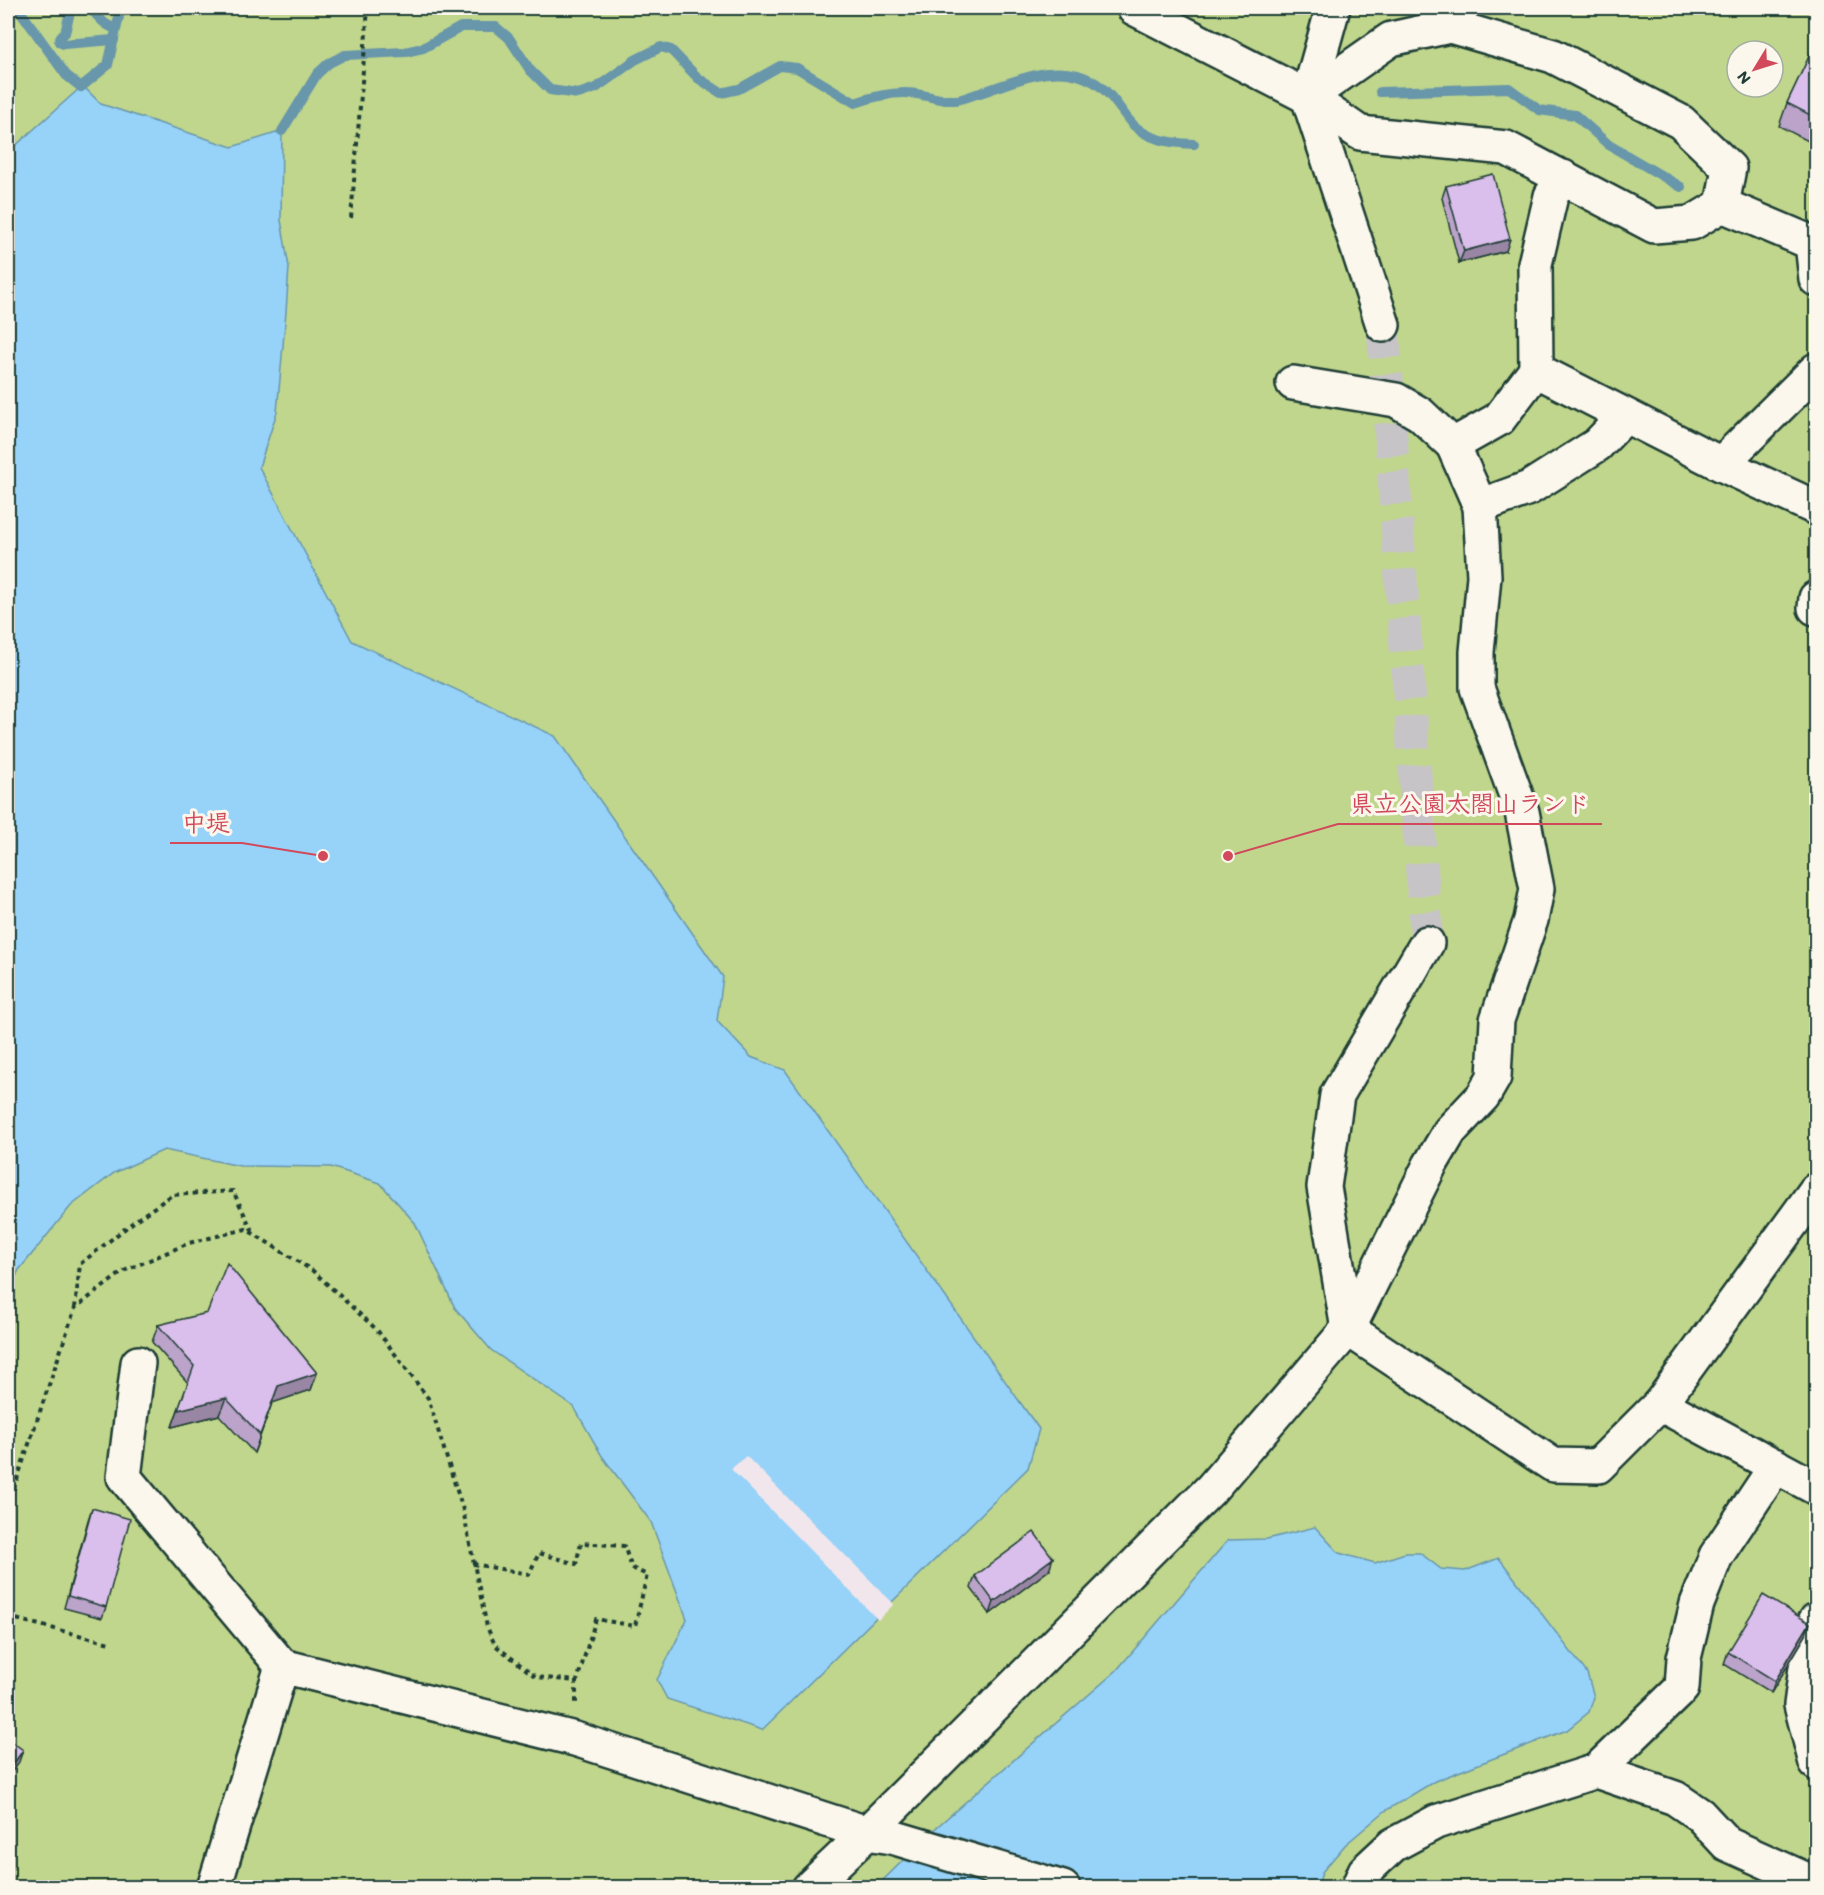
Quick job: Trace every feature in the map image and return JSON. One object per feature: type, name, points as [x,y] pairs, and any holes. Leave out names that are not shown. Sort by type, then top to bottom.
[{"type":"street","points":[[1134,8],[1308,97],[1360,133],[1506,148],[1654,226],[1692,223],[1722,205],[1729,168],[1681,122],[1553,56],[1450,26],[1391,39],[1308,97]]},
{"type":"street","points":[[1333,8],[1308,97],[1383,325]]},
{"type":"street","points":[[1453,445],[1498,418],[1536,370],[1535,264],[1551,196],[1563,177]]},
{"type":"street","points":[[1722,205],[1814,242],[1816,279]]},
{"type":"street","points":[[1536,370],[1720,464],[1816,508]]},
{"type":"street","points":[[1720,464],[1816,370]]},
{"type":"street","points":[[808,1887],[880,1835],[1210,1488],[1348,1329],[1430,1165],[1450,1131],[1483,1096],[1494,1077],[1497,1020],[1531,920],[1537,889],[1522,812],[1477,688],[1477,652],[1484,576],[1480,506],[1453,445],[1420,414],[1395,400],[1293,383]]},
{"type":"street","points":[[1480,506],[1529,488],[1549,476],[1597,445],[1625,416]]},
{"type":"street","points":[[1427,943],[1337,1095],[1324,1187],[1348,1329],[1553,1465],[1598,1466],[1660,1404],[1816,1190]]},
{"type":"street","points":[[138,1363],[124,1477],[282,1666],[574,1739],[880,1835],[1063,1887]]},
{"type":"street","points":[[1660,1404],[1816,1488]]},
{"type":"street","points":[[1358,1887],[1365,1871],[1393,1845],[1436,1822],[1596,1772],[1682,1688],[1684,1658],[1697,1604],[1716,1557],[1776,1466]]},
{"type":"street","points":[[1816,1620],[1811,1630],[1801,1705],[1816,1763]]},
{"type":"street","points":[[214,1887],[282,1666]]},
{"type":"street","points":[[1596,1772],[1675,1798],[1700,1815],[1727,1844],[1816,1884]]},
{"type":"path","points":[[351,218],[368,8]]},
{"type":"path","points":[[8,1506],[75,1308],[80,1264],[172,1195],[233,1191],[254,1234]]},
{"type":"path","points":[[75,1308],[124,1271],[189,1243],[246,1229],[313,1270],[377,1330],[428,1398],[463,1510],[487,1627],[495,1645],[536,1677],[576,1681]]},
{"type":"path","points":[[473,1564],[530,1574],[539,1553],[576,1564],[581,1543],[624,1546],[632,1568],[647,1575],[635,1626],[596,1619],[576,1681],[574,1739]]},
{"type":"path","points":[[8,1617],[110,1643]]},
{"type":"path","points":[[8,1728],[12,1735]]},
{"type":"green space","points":[[8,8],[1816,8],[1816,1887],[8,1888]]},
{"type":"water","points":[[81,87],[85,88],[101,104],[232,147],[282,131],[281,220],[289,267],[286,312],[277,412],[259,467],[352,641],[555,736],[723,977],[717,1021],[751,1057],[785,1070],[1039,1429],[1028,1468],[762,1730],[667,1699],[657,1680],[687,1619],[651,1522],[602,1456],[574,1407],[491,1350],[455,1308],[415,1223],[380,1183],[331,1167],[240,1166],[164,1150],[114,1173],[71,1206],[19,1270],[8,1292],[8,158],[14,147]]},
{"type":"water","points":[[1315,1527],[1339,1553],[1375,1563],[1405,1553],[1420,1553],[1441,1569],[1465,1571],[1499,1558],[1587,1673],[1594,1697],[1589,1712],[1567,1730],[1435,1781],[1385,1811],[1345,1845],[1322,1872],[1318,1887],[875,1888],[939,1825],[1116,1671],[1228,1540],[1267,1539]]},
{"type":"pier","points":[[746,1456],[894,1604],[878,1620],[731,1469]]},
{"type":"building","points":[[1816,42],[1816,118],[1787,103]]},
{"type":"building","points":[[1493,174],[1510,239],[1464,251],[1446,186]]},
{"type":"building","points":[[227,1263],[317,1373],[278,1386],[260,1435],[226,1398],[178,1410],[194,1366],[158,1325],[207,1313]]},
{"type":"building","points":[[92,1508],[130,1519],[106,1607],[68,1596]]},
{"type":"building","points":[[1034,1532],[1053,1558],[994,1602],[975,1576]]},
{"type":"building","points":[[1763,1595],[1810,1623],[1775,1681],[1728,1652]]},
{"type":"building","points":[[8,1739],[23,1750],[8,1772]]},
{"type":"waterway","points":[[18,8],[66,75],[81,87],[108,65],[121,8]]},
{"type":"waterway","points":[[71,8],[65,33],[59,42],[64,44],[114,40]]},
{"type":"waterway","points":[[90,8],[105,23],[116,28]]},
{"type":"waterway","points":[[282,131],[317,74],[329,63],[345,55],[405,52],[423,48],[461,27],[496,27],[509,38],[530,70],[550,90],[578,94],[596,88],[635,60],[661,47],[671,50],[698,78],[721,93],[739,89],[780,66],[797,68],[855,103],[897,93],[957,100],[1022,78],[1066,73],[1094,82],[1113,99],[1134,126],[1142,132],[1158,139],[1194,144]]},
{"type":"waterway","points":[[1380,92],[1509,88],[1539,110],[1575,115],[1609,145],[1681,187]]},
{"type":"tunnel","points":[[1383,325],[1427,943]]},
{"type":"place","name":"中堤","points":[[323,856]]},
{"type":"place","name":"県立公園太閤山ランド","points":[[1228,856]]}]
